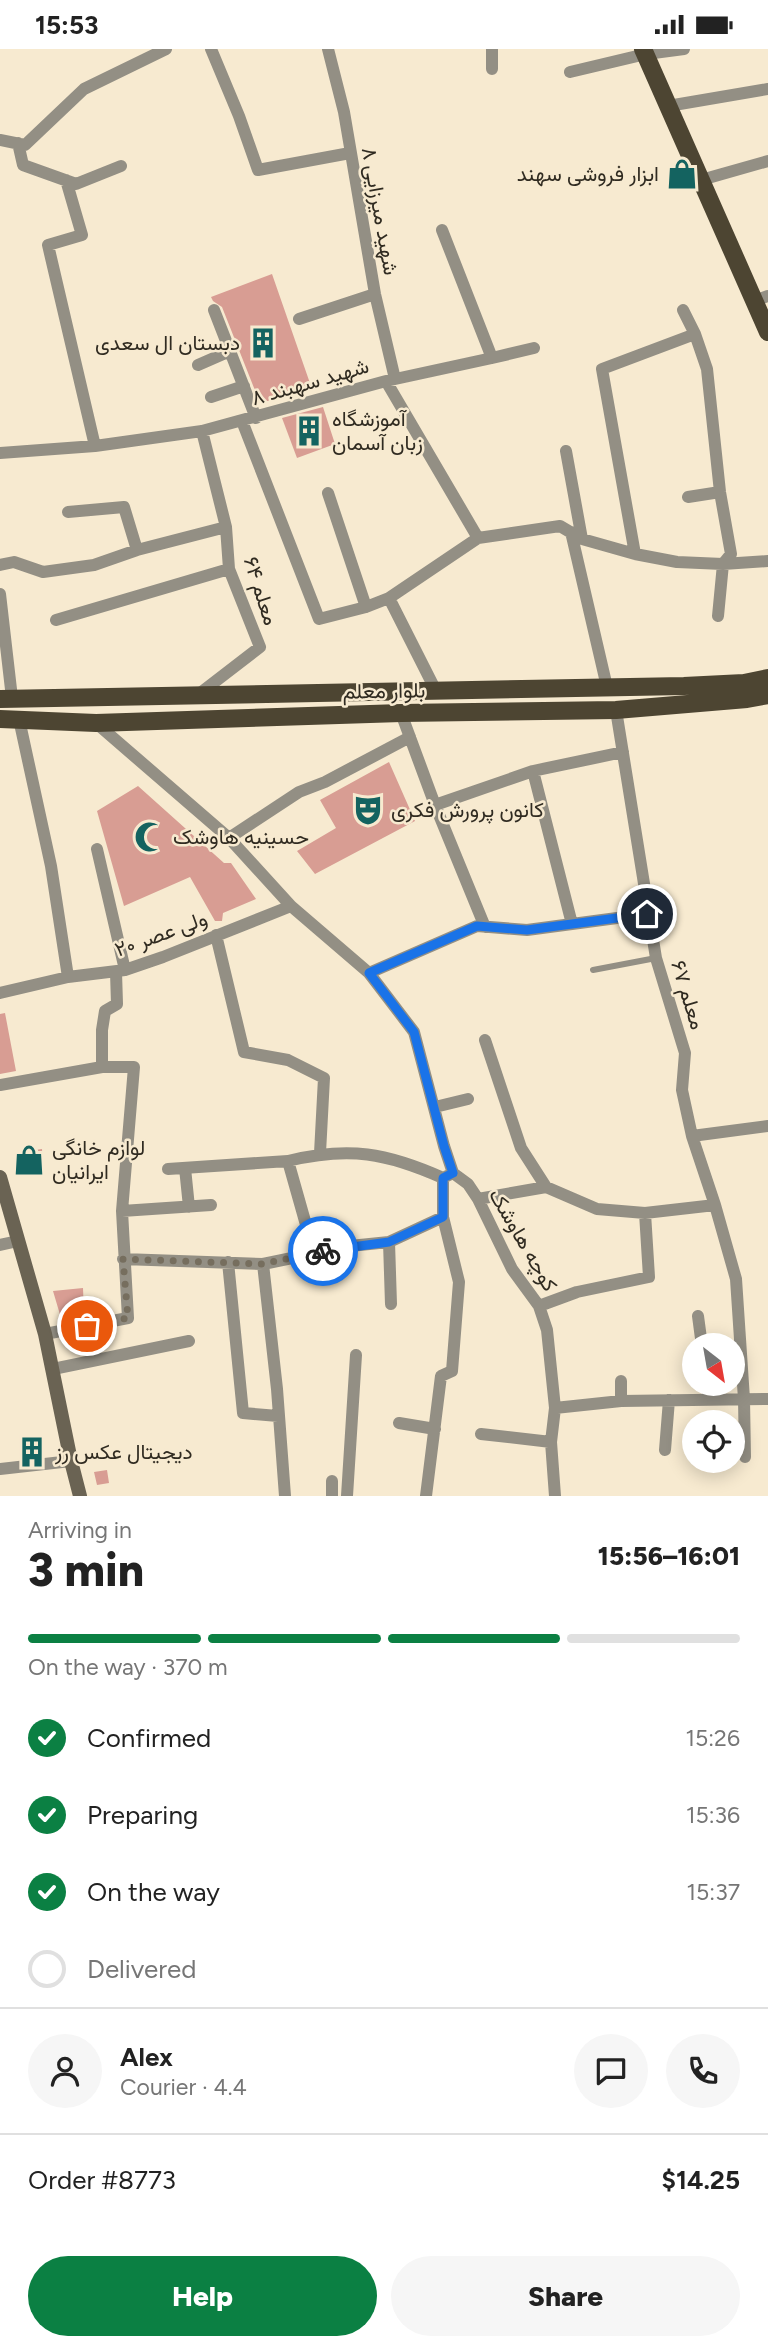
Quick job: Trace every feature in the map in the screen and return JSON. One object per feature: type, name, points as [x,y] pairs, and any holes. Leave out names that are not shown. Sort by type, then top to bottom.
[{"type":"main road","points":[[644,52],[701,180],[761,299],[768,332]]},
{"type":"main road","name":"بلوار معلم","points":[[6,699],[708,685],[744,683],[768,678]]},
{"type":"main road","name":"بلوار معلم","points":[[0,719],[96,723],[401,713],[616,710],[768,695]]},
{"type":"main road","points":[[0,1177],[46,1334],[80,1496]]},
{"type":"street","points":[[0,140],[25,145],[84,89],[166,49]]},
{"type":"street","points":[[211,49],[258,170],[350,153]]},
{"type":"street","name":"شهید میرزایی ۸","points":[[328,49],[344,113],[368,240],[390,380],[478,538]]},
{"type":"street","points":[[492,49],[492,69]]},
{"type":"street","points":[[570,72],[644,52],[684,49]]},
{"type":"street","points":[[668,106],[768,89]]},
{"type":"street","points":[[18,143],[23,165],[76,184],[121,166]]},
{"type":"street","points":[[701,180],[768,161]]},
{"type":"street","points":[[66,180],[82,235],[48,245],[95,446]]},
{"type":"street","points":[[442,230],[492,358]]},
{"type":"street","points":[[299,319],[375,294]]},
{"type":"street","points":[[214,310],[256,418]]},
{"type":"street","points":[[683,310],[707,369],[720,492],[731,554],[723,564],[718,616]]},
{"type":"street","points":[[635,554],[602,369],[695,334]]},
{"type":"street","name":"شهید سهبند ۸","points":[[0,453],[95,446],[202,431],[390,380],[534,348]]},
{"type":"street","points":[[198,365],[230,351]]},
{"type":"street","points":[[211,397],[244,386]]},
{"type":"street","points":[[242,421],[319,619],[389,598],[478,538],[559,526],[576,535],[635,554],[677,562],[723,564],[768,561]]},
{"type":"street","name":"معلم ۶۴","points":[[199,694],[260,647],[229,569],[226,527],[202,431]]},
{"type":"street","points":[[566,451],[576,535],[607,687]]},
{"type":"street","points":[[688,497],[720,492]]},
{"type":"street","points":[[328,493],[366,607]]},
{"type":"street","points":[[68,512],[124,507],[137,550]]},
{"type":"street","points":[[0,565],[14,562],[43,572],[94,565],[137,550],[226,527]]},
{"type":"street","points":[[56,619],[229,569]]},
{"type":"street","points":[[0,594],[6,699]]},
{"type":"street","points":[[389,598],[436,691]]},
{"type":"street","name":"معلم ۶۷","points":[[616,710],[647,914],[656,958],[685,1053],[682,1090],[692,1136],[736,1279],[744,1410]]},
{"type":"street","points":[[401,713],[485,927]]},
{"type":"street","points":[[19,719],[51,866],[68,977]]},
{"type":"street","name":"کوچه هاوشک","points":[[96,723],[229,838],[291,906],[369,973],[414,1032],[435,1107],[448,1176],[468,1184],[478,1199],[512,1269],[539,1306],[547,1329],[555,1408],[551,1442],[555,1496]]},
{"type":"street","points":[[229,838],[299,792],[325,782],[410,737]]},
{"type":"street","points":[[435,805],[533,771],[623,752]]},
{"type":"street","points":[[533,771],[572,924]]},
{"type":"street","points":[[97,849],[121,971],[117,1004],[105,1010],[102,1067]]},
{"type":"street","name":"ولی عصر ۲۰","points":[[0,993],[68,977],[121,971],[291,906]]},
{"type":"street","points":[[369,973],[477,926],[527,930],[647,914]]},
{"type":"street","points":[[216,935],[244,1052],[288,1060],[324,1078],[320,1153]]},
{"type":"street","points":[[485,1040],[521,1148],[546,1187]]},
{"type":"street","points":[[0,1085],[102,1067],[134,1067],[122,1211],[128,1318],[46,1334]]},
{"type":"street","points":[[435,1107],[468,1099]]},
{"type":"street","points":[[692,1136],[768,1126]]},
{"type":"street","points":[[169,1169],[288,1161],[320,1153],[367,1153],[448,1176],[443,1217],[458,1282],[452,1371],[441,1376],[426,1496]]},
{"type":"street","points":[[288,1161],[314,1253]]},
{"type":"street","points":[[185,1168],[189,1207]]},
{"type":"street","points":[[478,1199],[546,1187],[597,1209],[645,1213],[715,1205]]},
{"type":"street","points":[[122,1211],[211,1205]]},
{"type":"street","points":[[539,1306],[577,1291],[649,1277],[645,1213]]},
{"type":"street","points":[[123,1259],[262,1264],[389,1242],[443,1217]]},
{"type":"street","points":[[0,1245],[18,1241]]},
{"type":"street","points":[[389,1242],[391,1304]]},
{"type":"street","points":[[228,1262],[243,1413],[278,1416]]},
{"type":"street","points":[[262,1264],[277,1389],[285,1496]]},
{"type":"street","points":[[698,1316],[700,1333]]},
{"type":"street","points":[[54,1369],[189,1341]]},
{"type":"street","points":[[348,1496],[356,1355]]},
{"type":"street","points":[[621,1381],[621,1401]]},
{"type":"street","points":[[555,1408],[621,1401],[768,1399]]},
{"type":"street","points":[[665,1450],[669,1400]]},
{"type":"street","points":[[399,1423],[435,1429]]},
{"type":"street","points":[[481,1434],[551,1442]]},
{"type":"street","points":[[0,1469],[71,1461]]},
{"type":"street","points":[[332,1481],[332,1496]]},
{"type":"lane","points":[[593,970],[656,958]]},
{"type":"building","name":"ابزار فروشی سهند","points":[[682,166],[688,180],[677,186],[671,171]]},
{"type":"building","name":"دبستان ال سعدی","points":[[272,274],[312,389],[260,403],[222,307],[211,297]]},
{"type":"building","name":"آموزشگاه زبان آسمان","points":[[323,407],[335,444],[297,458],[282,418]]},
{"type":"building","name":"کانون پرورش فکری","points":[[389,762],[415,821],[315,874],[297,851],[336,828],[320,800]]},
{"type":"building","name":"حسینیه هاوشک","points":[[138,786],[224,863],[231,863],[256,899],[223,913],[222,921],[215,921],[190,877],[124,906],[97,811]]},
{"type":"building","points":[[5,1013],[16,1071],[0,1074],[0,1014]]},
{"type":"building","name":"لوازم خانگی ایرانیان","points":[[42,1149],[43,1168],[18,1170],[14,1153]]},
{"type":"building","points":[[83,1288],[84,1314],[61,1318],[53,1291]]},
{"type":"building","name":"دیجیتال عکس رز","points":[[43,1445],[44,1455],[21,1458],[20,1447]]},
{"type":"building","points":[[107,1470],[109,1483],[97,1485],[94,1472]]},
{"type":"way so far","points":[[87,1326],[128,1318],[123,1259],[262,1264],[323,1251]]},
{"type":"place","name":"ابزار فروشی سهند","points":[[682,174]]},
{"type":"place","name":"دبستان ال سعدی","points":[[263,343]]},
{"type":"place","name":"آموزشگاه زبان آسمان","points":[[309,431]]},
{"type":"place","name":"کانون پرورش فکری","points":[[368,810]]},
{"type":"place","name":"حسینیه هاوشک","points":[[150,837]]},
{"type":"place","name":"لوازم خانگی ایرانیان","points":[[29,1160]]},
{"type":"place","name":"دیجیتال عکس رز","points":[[32,1452]]},
{"type":"route","points":[[323,1251],[389,1242],[443,1217],[443,1178],[453,1173],[414,1032],[369,973],[477,926],[527,930],[647,914]]}]
